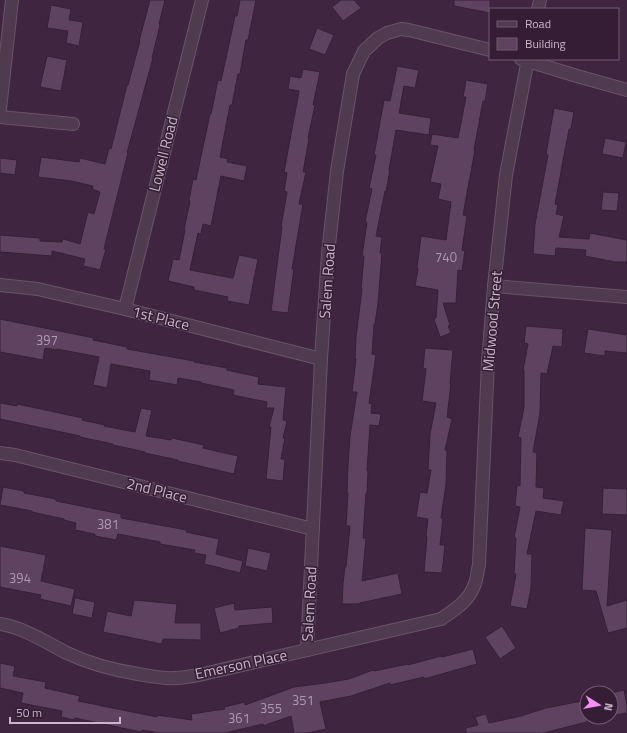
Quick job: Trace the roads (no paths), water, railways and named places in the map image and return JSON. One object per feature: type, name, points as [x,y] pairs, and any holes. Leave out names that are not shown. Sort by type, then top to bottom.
[{"type":"street","points":[[0,108],[12,0]]},
{"type":"street","name":"Lowell Road","points":[[125,309],[202,0]]},
{"type":"street","name":"Salem Road","points":[[307,650],[321,359],[328,254],[338,171],[354,74],[364,51],[378,38],[387,33],[401,29],[489,50]]},
{"type":"street","points":[[525,60],[627,90]]},
{"type":"street","name":"Midwood Street","points":[[474,586],[479,565],[488,362],[494,286],[506,175],[525,60]]},
{"type":"street","points":[[0,117],[74,124]]},
{"type":"street","name":"1st Place","points":[[0,285],[38,289],[125,309],[321,359]]},
{"type":"street","points":[[494,286],[627,298]]},
{"type":"street","name":"2nd Place","points":[[0,453],[15,455],[313,529]]},
{"type":"street","name":"Emerson Place","points":[[0,624],[9,625],[26,631],[68,654],[96,665],[123,672],[174,678],[199,675],[441,619],[460,606],[468,597],[474,586]]}]
